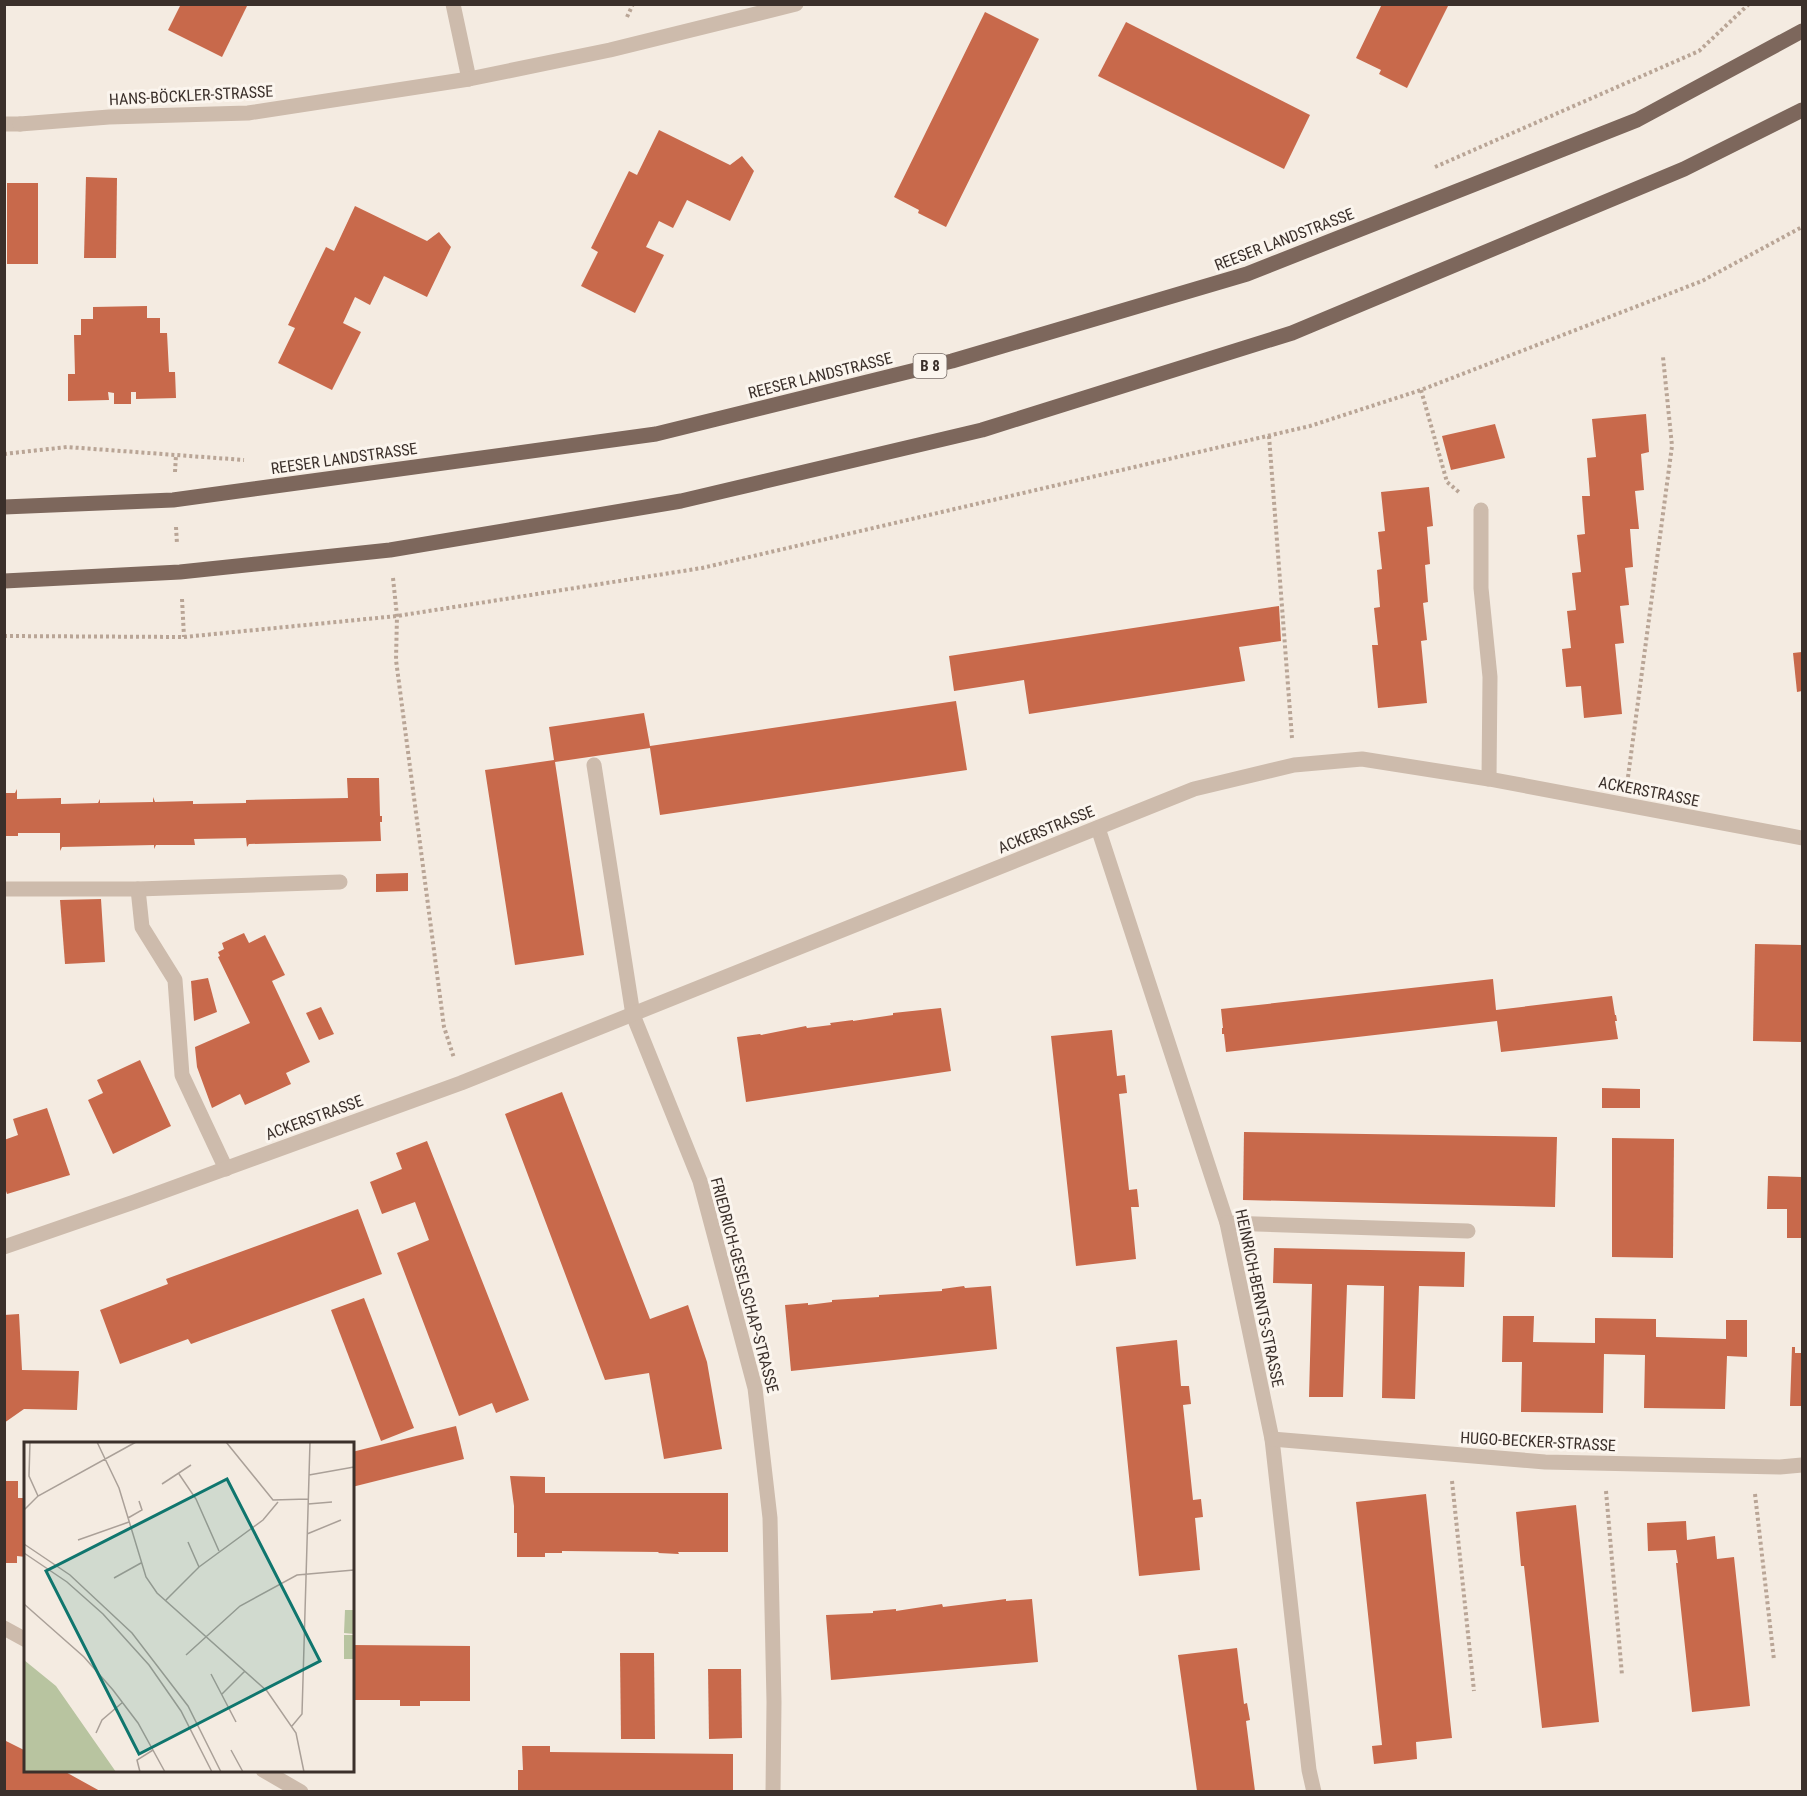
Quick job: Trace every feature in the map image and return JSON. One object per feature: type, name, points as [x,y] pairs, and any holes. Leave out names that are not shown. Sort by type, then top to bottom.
[{"type":"main road","name":"REESER LANDSTRASSE","points":[[4,507],[173,500],[656,434],[952,361],[1248,274],[1637,120],[1803,31]]},
{"type":"main road","points":[[4,581],[180,572],[390,550],[681,501],[982,430],[1292,333],[1684,169],[1803,110]]},
{"type":"street","points":[[453,4],[469,79]]},
{"type":"street","name":"HANS-BÖCKLER-STRASSE","points":[[12,124],[109,117],[248,113],[469,79],[610,50],[796,4]]},
{"type":"street","points":[[1481,510],[1481,588],[1490,677],[1489,779]]},
{"type":"street","name":"ACKERSTRASSE","points":[[4,1247],[461,1083],[1194,789],[1294,765],[1362,759],[1489,779],[1803,838]]},
{"type":"street","points":[[594,765],[633,1015]]},
{"type":"street","name":"HEINRICH-BERNTS-STRASSE","points":[[1098,828],[1227,1223],[1272,1439],[1309,1770],[1314,1791]]},
{"type":"street","points":[[4,889],[138,889],[339,882]]},
{"type":"street","points":[[138,889],[141,927],[175,980],[182,1075],[226,1168]]},
{"type":"street","name":"FRIEDRICH-GESELSCHAP-STRASSE","points":[[633,1015],[700,1181],[755,1388],[770,1518],[774,1702],[773,1791]]},
{"type":"street","points":[[1227,1223],[1468,1232]]},
{"type":"street","name":"HUGO-BECKER-STRASSE","points":[[1272,1439],[1545,1462],[1752,1467],[1803,1465]]},
{"type":"street","points":[[4,1628],[24,1639]]},
{"type":"street","points":[[267,1772],[301,1791]]},
{"type":"path","points":[[1426,171],[1699,51],[1749,4]]},
{"type":"path","points":[[4,636],[184,637],[397,616],[702,568],[1310,426],[1421,390],[1702,281],[1803,227]]},
{"type":"path","points":[[1624,804],[1672,446],[1663,357]]},
{"type":"path","points":[[1421,390],[1447,482],[1481,510]]},
{"type":"path","points":[[1269,436],[1294,765]]},
{"type":"path","points":[[4,454],[67,447],[253,461]]},
{"type":"path","points":[[390,550],[397,616],[396,660],[444,1027],[461,1083]]},
{"type":"path","points":[[1449,1454],[1474,1691]]},
{"type":"path","points":[[1604,1463],[1622,1675]]},
{"type":"path","points":[[1752,1467],[1774,1660]]},
{"type":"building","points":[[181,4],[248,4],[222,57],[168,30]]},
{"type":"building","points":[[1382,4],[1449,4],[1407,88],[1379,74],[1381,70],[1356,58]]},
{"type":"building","points":[[985,12],[1039,39],[946,227],[918,213],[919,210],[894,197]]},
{"type":"building","points":[[1126,22],[1310,115],[1284,169],[1098,76]]},
{"type":"building","points":[[659,130],[730,165],[742,156],[754,171],[730,221],[687,200],[673,228],[659,221],[646,247],[664,255],[635,313],[581,286],[598,252],[591,248],[629,171],[637,175]]},
{"type":"building","points":[[86,177],[117,178],[116,258],[84,258]]},
{"type":"building","points":[[7,183],[38,183],[38,264],[7,264]]},
{"type":"building","points":[[355,206],[427,241],[439,232],[451,247],[427,297],[384,276],[370,305],[355,297],[343,323],[361,332],[332,390],[278,363],[295,328],[288,325],[326,247],[334,251]]},
{"type":"building","points":[[147,306],[147,318],[160,318],[160,333],[167,333],[169,372],[175,372],[176,398],[136,399],[136,392],[131,392],[131,404],[114,404],[114,393],[108,392],[109,400],[68,401],[68,374],[75,374],[74,335],[81,335],[81,319],[93,319],[93,307]]},
{"type":"building","points":[[1646,414],[1649,452],[1641,454],[1644,490],[1635,491],[1639,529],[1630,529],[1633,567],[1625,568],[1629,605],[1620,606],[1624,643],[1615,644],[1622,714],[1584,718],[1581,686],[1566,687],[1562,649],[1571,648],[1567,611],[1576,610],[1572,573],[1581,572],[1577,535],[1585,534],[1582,496],[1590,496],[1587,458],[1596,457],[1592,419]]},
{"type":"building","points":[[1495,424],[1505,458],[1451,470],[1442,436]]},
{"type":"building","points":[[1429,487],[1433,526],[1427,527],[1430,564],[1425,565],[1428,602],[1423,603],[1427,640],[1421,641],[1427,703],[1378,708],[1372,645],[1378,645],[1374,608],[1380,607],[1377,570],[1382,569],[1378,532],[1385,531],[1381,492]]},
{"type":"building","points":[[1279,606],[1281,641],[1239,647],[1245,681],[1029,714],[1024,680],[954,691],[949,656]]},
{"type":"building","points":[[1802,652],[1802,691],[1797,692],[1793,653]]},
{"type":"building","points":[[956,701],[967,770],[660,815],[650,748],[555,762],[584,955],[515,965],[485,770],[554,760],[549,727],[644,713],[650,746]]},
{"type":"building","points":[[347,778],[379,778],[381,841],[249,844],[247,847],[246,838],[194,839],[195,845],[156,845],[154,849],[154,845],[62,847],[60,851],[60,833],[18,833],[18,836],[4,836],[4,793],[15,793],[17,789],[17,799],[61,798],[61,804],[98,803],[100,799],[100,803],[153,802],[153,797],[155,802],[246,803],[246,800],[348,798]]},
{"type":"building","points":[[408,873],[408,891],[376,892],[376,874]]},
{"type":"building","points":[[101,899],[105,962],[65,964],[60,900]]},
{"type":"building","points":[[244,933],[249,943],[265,935],[285,975],[272,981],[310,1062],[286,1073],[291,1084],[245,1105],[240,1094],[212,1108],[197,1067],[195,1047],[250,1023],[218,957],[220,956],[218,952],[224,949],[222,943]]},
{"type":"building","points":[[1755,944],[1802,945],[1802,1042],[1753,1041]]},
{"type":"building","points":[[208,978],[217,1012],[194,1021],[191,981]]},
{"type":"building","points":[[1493,979],[1496,1010],[1612,996],[1618,1039],[1501,1052],[1497,1021],[1226,1052],[1224,1034],[1222,1034],[1221,1009]]},
{"type":"building","points":[[321,1007],[334,1034],[319,1040],[306,1013]]},
{"type":"building","points":[[941,1008],[951,1071],[746,1102],[737,1037],[761,1035],[806,1026],[807,1028],[831,1025],[830,1023],[893,1015],[893,1013]]},
{"type":"building","points":[[1112,1030],[1117,1076],[1125,1075],[1127,1093],[1119,1094],[1129,1190],[1137,1189],[1139,1207],[1131,1207],[1136,1259],[1076,1266],[1051,1036]]},
{"type":"building","points":[[140,1060],[171,1126],[113,1154],[88,1100],[103,1093],[97,1080]]},
{"type":"building","points":[[1602,1088],[1640,1089],[1640,1108],[1602,1108]]},
{"type":"building","points":[[562,1092],[650,1319],[688,1305],[707,1362],[722,1449],[664,1459],[649,1373],[605,1380],[505,1114]]},
{"type":"building","points":[[47,1108],[70,1175],[7,1194],[4,1185],[4,1140],[18,1135],[13,1119]]},
{"type":"building","points":[[1244,1132],[1557,1137],[1555,1207],[1243,1200]]},
{"type":"building","points":[[1612,1138],[1674,1139],[1673,1258],[1612,1257]]},
{"type":"building","points":[[427,1141],[529,1400],[496,1413],[492,1403],[459,1416],[397,1253],[429,1240],[415,1202],[382,1214],[370,1182],[402,1169],[396,1153]]},
{"type":"building","points":[[1768,1176],[1802,1177],[1802,1238],[1787,1238],[1787,1209],[1767,1209]]},
{"type":"building","points":[[358,1209],[382,1274],[191,1344],[188,1339],[120,1364],[100,1310],[168,1284],[166,1279]]},
{"type":"building","points":[[1274,1248],[1465,1252],[1464,1287],[1419,1286],[1415,1399],[1382,1398],[1384,1286],[1347,1285],[1343,1397],[1309,1397],[1312,1284],[1273,1283]]},
{"type":"building","points":[[964,1286],[965,1288],[991,1286],[997,1349],[791,1371],[785,1305],[808,1303],[808,1305],[832,1302],[832,1300],[879,1297],[879,1295],[942,1291],[942,1289]]},
{"type":"building","points":[[364,1298],[414,1428],[381,1441],[331,1310]]},
{"type":"building","points":[[19,1314],[22,1370],[79,1371],[77,1410],[24,1409],[4,1423],[4,1315]]},
{"type":"building","points":[[1503,1316],[1534,1316],[1533,1342],[1595,1343],[1595,1318],[1656,1319],[1656,1337],[1726,1339],[1726,1320],[1747,1320],[1747,1357],[1727,1356],[1725,1409],[1644,1408],[1645,1355],[1604,1354],[1603,1413],[1521,1412],[1522,1362],[1502,1362]]},
{"type":"building","points":[[1177,1340],[1181,1386],[1189,1386],[1191,1404],[1183,1405],[1193,1500],[1201,1499],[1203,1517],[1195,1518],[1200,1570],[1139,1576],[1116,1347]]},
{"type":"building","points":[[1792,1347],[1795,1347],[1795,1353],[1802,1353],[1802,1406],[1790,1406]]},
{"type":"building","points":[[456,1426],[464,1459],[354,1486],[354,1452]]},
{"type":"building","points":[[510,1476],[545,1477],[545,1493],[728,1493],[728,1552],[678,1552],[679,1554],[562,1551],[562,1553],[545,1553],[545,1557],[517,1557],[517,1533],[514,1533],[514,1506]]},
{"type":"building","points":[[4,1481],[18,1481],[18,1498],[24,1498],[24,1557],[17,1556],[17,1563],[4,1563]]},
{"type":"building","points":[[1426,1494],[1452,1738],[1416,1742],[1417,1759],[1374,1764],[1372,1746],[1382,1745],[1356,1502]]},
{"type":"building","points":[[1576,1505],[1599,1722],[1542,1728],[1516,1512]]},
{"type":"building","points":[[1686,1521],[1687,1540],[1715,1536],[1717,1559],[1734,1557],[1750,1706],[1692,1712],[1676,1550],[1648,1551],[1647,1523]]},
{"type":"building","points":[[1006,1599],[1006,1601],[1032,1599],[1038,1662],[831,1680],[826,1615],[873,1613],[873,1611],[896,1609],[896,1611],[942,1604],[943,1607]]},
{"type":"building","points":[[354,1645],[470,1646],[470,1701],[420,1701],[420,1706],[400,1706],[400,1700],[354,1700]]},
{"type":"building","points":[[1237,1648],[1244,1704],[1247,1703],[1250,1720],[1246,1721],[1255,1791],[1197,1791],[1178,1655]]},
{"type":"building","points":[[620,1653],[654,1653],[655,1739],[621,1739]]},
{"type":"building","points":[[708,1669],[741,1669],[742,1738],[709,1739]]},
{"type":"building","points":[[4,1740],[24,1750],[24,1772],[66,1772],[100,1791],[4,1791]]},
{"type":"building","points":[[522,1746],[550,1746],[550,1752],[733,1754],[733,1791],[518,1791],[518,1770],[523,1770]]}]
